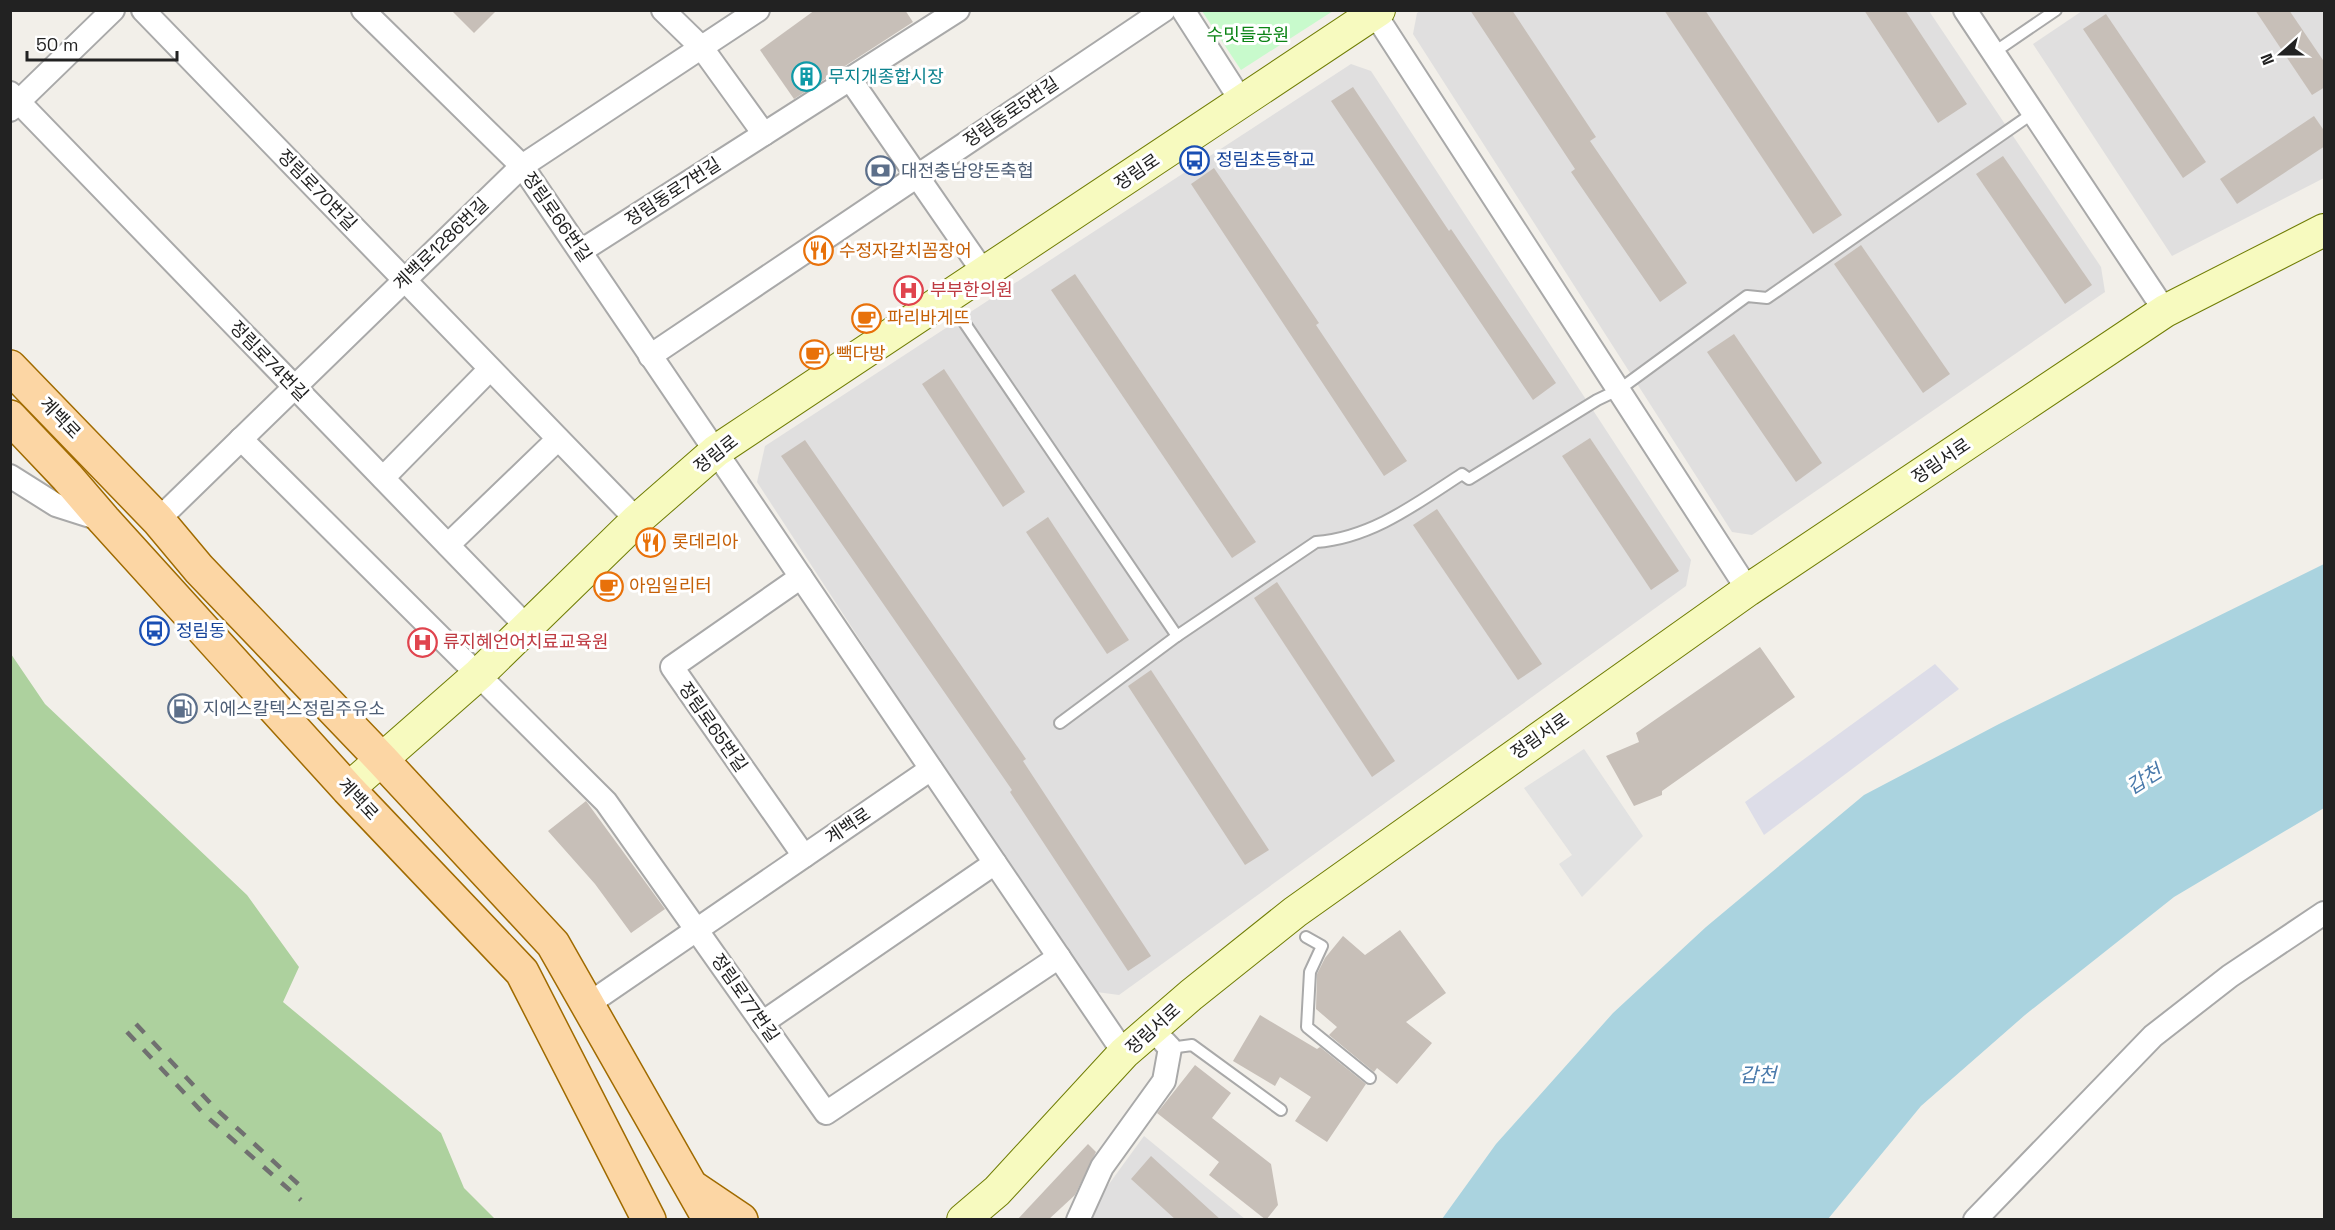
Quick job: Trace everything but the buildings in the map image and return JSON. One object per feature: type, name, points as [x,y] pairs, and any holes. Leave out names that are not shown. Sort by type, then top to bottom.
[{"type":"main road","name":"정림로","points":[[348,789],[479,674],[637,520],[716,452],[1377,12]]},
{"type":"main road","name":"정림서로","points":[[963,1220],[997,1191],[1124,1053],[1161,1039],[1294,912],[1748,590],[2165,311],[2325,230]]},
{"type":"main road","name":"계백로","points":[[10,367],[158,520],[199,569],[382,760],[553,944],[695,1189],[710,1220]]},
{"type":"main road","name":"계백로","points":[[10,417],[67,477],[348,789],[522,972],[650,1220]]},
{"type":"main road","points":[[10,449],[67,477]]},
{"type":"main road","points":[[695,1189],[741,1220]]},
{"type":"street","points":[[13,102],[113,10]]},
{"type":"street","name":"정림로70번길","points":[[143,10],[637,520]]},
{"type":"street","name":"정림로66번길","points":[[363,10],[522,166],[716,452]]},
{"type":"street","points":[[663,10],[702,48],[764,134]]},
{"type":"street","name":"계백로1286번길","points":[[158,520],[522,166],[758,10]]},
{"type":"street","name":"정림동로5번길","points":[[650,356],[1164,10]]},
{"type":"street","points":[[1183,10],[1242,102]]},
{"type":"street","points":[[1965,10],[2165,311]]},
{"type":"street","name":"정림동로7번길","points":[[581,251],[956,11]]},
{"type":"street","points":[[1377,12],[1748,590]]},
{"type":"street","points":[[850,79],[984,273]]},
{"type":"street","name":"정림로74번길","points":[[13,102],[295,387],[528,628]]},
{"type":"street","points":[[383,478],[490,369]]},
{"type":"street","points":[[241,439],[479,674]]},
{"type":"street","points":[[448,545],[558,439]]},
{"type":"street","points":[[716,452],[1124,1053]]},
{"type":"street","points":[[10,476],[56,505],[104,520]]},
{"type":"street","name":"정림로65번길","points":[[801,577],[672,668],[804,856]]},
{"type":"street","name":"정림로77번길","points":[[479,674],[606,802],[826,1113],[1059,957]]},
{"type":"street","name":"계백로","points":[[587,1005],[931,769]]},
{"type":"street","points":[[762,1023],[995,863]]},
{"type":"street","points":[[1976,1220],[2153,1036],[2230,976],[2325,913]]},
{"type":"street","points":[[1078,1220],[1102,1167],[1164,1081],[1161,1039]]},
{"type":"lane","points":[[1993,53],[2056,10]]},
{"type":"lane","points":[[1060,723],[1177,636],[1316,542],[1342,540],[1410,509],[1462,474],[1470,479],[1597,400],[1620,389],[1747,296],[1767,298],[2033,113]]},
{"type":"lane","points":[[948,298],[1177,636]]},
{"type":"lane","points":[[1306,938],[1322,946],[1310,972],[1307,1027],[1370,1078]]},
{"type":"lane","points":[[1161,1039],[1192,1045],[1281,1110]]},
{"type":"shaded area","points":[[1422,10],[1929,11],[2101,267],[2105,292],[1752,535],[1732,532],[1413,34],[1417,13]]},
{"type":"shaded area","points":[[2082,11],[2324,11],[2324,178],[2172,256],[2033,44]]},
{"type":"shaded area","points":[[1351,64],[1371,71],[1691,560],[1686,586],[1119,995],[1089,991],[757,482],[765,446]]},
{"type":"shaded area","points":[[1935,664],[1959,689],[1764,835],[1745,802]]},
{"type":"shaded area","points":[[1584,749],[1643,836],[1582,897],[1559,864],[1572,855],[1524,788]]},
{"type":"shaded area","points":[[1144,1136],[1245,1219],[1092,1220],[1101,1195]]},
{"type":"green space","name":"수밋들공원","points":[[1202,11],[1333,11],[1241,70]]},
{"type":"green space","points":[[11,654],[45,704],[247,895],[299,967],[283,1002],[441,1133],[464,1188],[495,1219],[11,1219]]},
{"type":"water","name":"갑천","points":[[2324,564],[2324,808],[2174,897],[2025,1015],[1921,1106],[1828,1219],[1442,1219],[1496,1144],[1613,1013],[1706,927],[1864,795],[1999,724]]},
{"type":"railway","points":[[136,1024],[215,1108],[307,1192]]},
{"type":"railway","points":[[127,1032],[206,1116],[301,1200]]},
{"type":"place","name":"무지개종합시장","points":[[807,77]]},
{"type":"place","name":"정림초등학교","points":[[1195,160]]},
{"type":"place","name":"대전충남양돈축협","points":[[880,171]]},
{"type":"place","name":"수정자갈치꼼장어","points":[[818,251]]},
{"type":"place","name":"부부한의원","points":[[909,290]]},
{"type":"place","name":"파리바게뜨","points":[[866,318]]},
{"type":"place","name":"빽다방","points":[[815,354]]},
{"type":"place","name":"롯데리아","points":[[651,542]]},
{"type":"place","name":"아임일리터","points":[[608,586]]},
{"type":"place","name":"정림동","points":[[155,631]]},
{"type":"place","name":"류지혜언어치료교육원","points":[[422,642]]},
{"type":"place","name":"지에스칼텍스정림주유소","points":[[182,709]]}]
